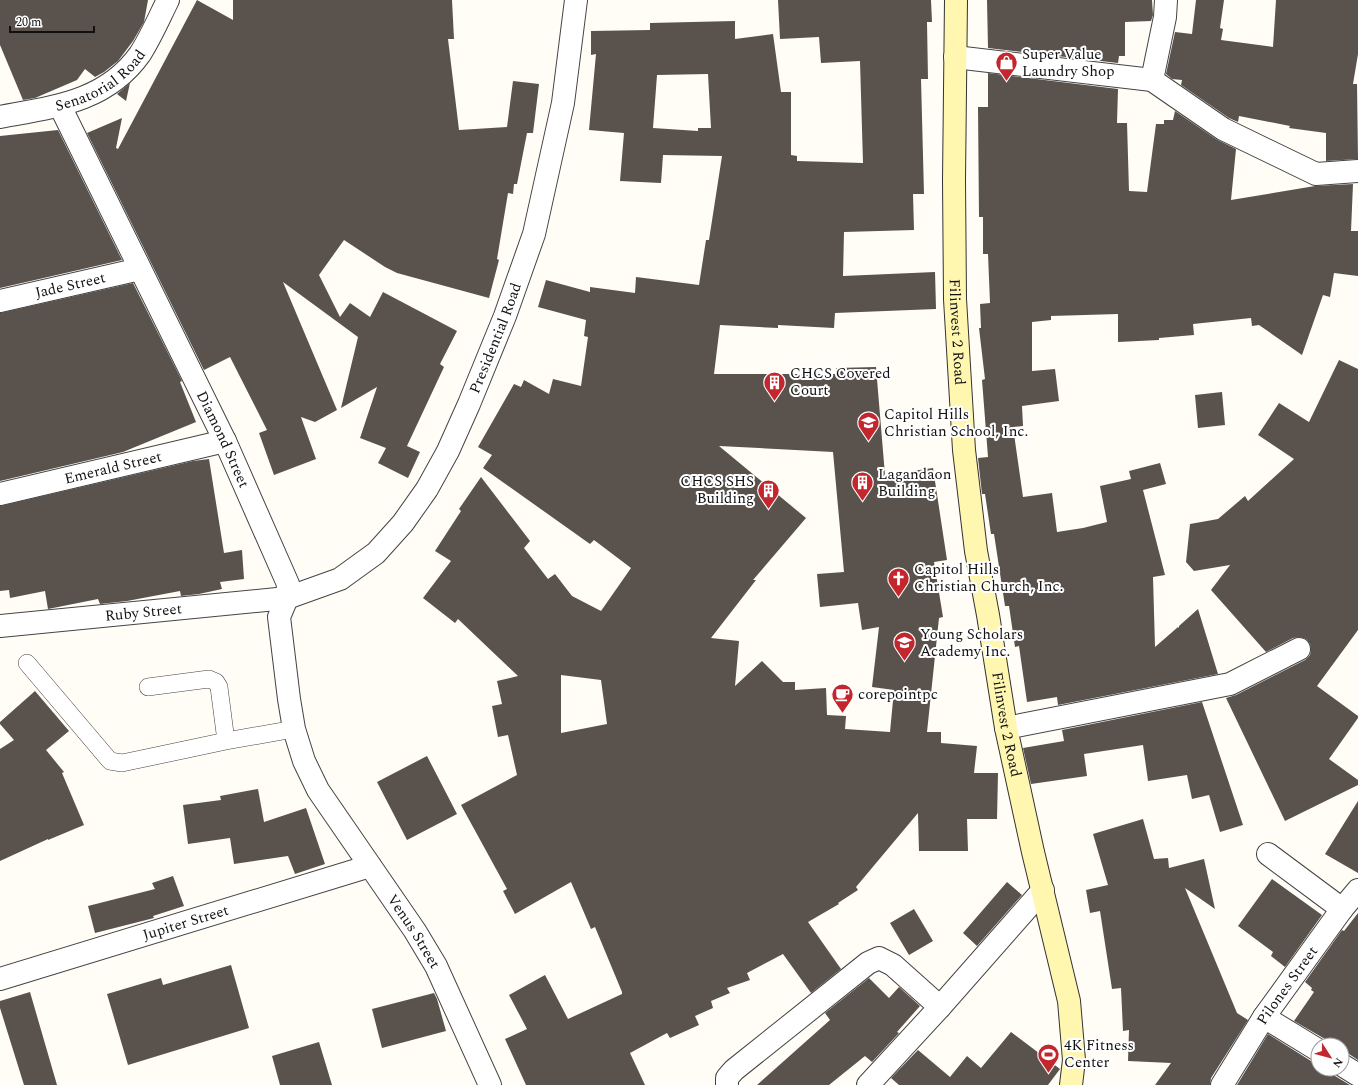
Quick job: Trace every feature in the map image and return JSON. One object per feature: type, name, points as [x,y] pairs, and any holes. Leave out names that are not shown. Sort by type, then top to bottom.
[{"type":"street","name":"Senatorial Road","points":[[0,117],[60,106],[86,97],[107,86],[125,71],[142,49],[152,34],[168,0]]},
{"type":"street","name":"Presidential Road","points":[[287,598],[340,579],[376,553],[403,523],[427,489],[448,451],[505,316],[534,234],[563,103],[576,0]]},
{"type":"street","name":"Filinvest 2 Road","points":[[956,0],[954,180],[955,299],[964,450],[976,551],[1006,728],[1069,1001],[1074,1060],[1071,1085]]},
{"type":"street","points":[[1152,80],[1165,18],[1166,0]]},
{"type":"street","points":[[955,57],[1152,80],[1223,129],[1316,174],[1358,171]]},
{"type":"street","name":"Diamond Street","points":[[60,106],[225,441],[288,584],[287,598],[279,618],[289,699],[294,729],[304,760],[318,790]]},
{"type":"street","name":"Jade Street","points":[[0,301],[140,269]]},
{"type":"street","name":"Emerald Street","points":[[0,494],[225,441]]},
{"type":"street","name":"Ruby Street","points":[[0,626],[287,598]]},
{"type":"street","points":[[1006,728],[1230,684],[1299,649]]},
{"type":"street","name":"Venus Street","points":[[318,790],[415,931],[436,966],[490,1085]]},
{"type":"street","points":[[1268,854],[1342,909]]},
{"type":"street","name":"Jupiter Street","points":[[0,979],[370,866]]},
{"type":"street","points":[[868,1085],[940,1007],[1043,890]]},
{"type":"street","name":"Pilones Street","points":[[1222,1085],[1264,1017],[1342,909],[1358,890]]},
{"type":"street","points":[[727,1085],[727,1078],[734,1070],[868,963],[879,958],[893,965],[940,1007]]},
{"type":"street","points":[[1264,1017],[1310,1045]]},
{"type":"lane","points":[[27,663],[110,761],[115,763],[122,763],[226,741],[294,729]]},
{"type":"lane","points":[[148,687],[209,679],[216,682],[219,687],[226,741]]},
{"type":"building","points":[[0,0],[148,0],[144,22],[133,41],[118,61],[95,77],[85,69],[77,80],[35,98],[23,100],[0,45]]},
{"type":"building","points":[[197,0],[233,20],[233,0],[452,0],[454,39],[448,39],[459,130],[507,127],[513,81],[539,84],[533,133],[527,133],[517,184],[514,184],[513,194],[508,193],[497,259],[499,260],[489,298],[397,273],[385,267],[344,240],[319,275],[340,317],[350,303],[370,317],[383,292],[457,331],[440,364],[444,367],[407,446],[420,452],[408,478],[378,463],[386,448],[360,438],[377,387],[341,408],[358,337],[283,282],[337,410],[315,422],[301,417],[316,459],[274,475],[259,433],[267,430],[230,357],[204,370],[87,133],[122,118],[116,148],[118,149]]},
{"type":"building","points":[[778,0],[931,0],[932,22],[927,22],[928,79],[921,79],[924,194],[913,194],[914,230],[844,232],[843,276],[935,272],[936,309],[835,313],[834,328],[778,325],[778,328],[720,325],[714,374],[837,374],[836,368],[876,367],[885,475],[933,468],[947,560],[934,562],[943,617],[939,618],[927,732],[941,732],[941,743],[977,746],[974,773],[998,773],[997,819],[967,819],[968,851],[919,851],[918,813],[856,887],[858,890],[838,903],[839,904],[808,922],[841,969],[811,993],[783,954],[747,973],[750,980],[727,988],[730,993],[711,1001],[713,1008],[695,1016],[699,1025],[670,1038],[667,1033],[630,1053],[645,1085],[526,1085],[505,1039],[527,1029],[509,995],[545,975],[568,1019],[622,994],[622,992],[595,927],[591,929],[571,882],[515,914],[503,891],[507,889],[461,805],[517,775],[508,735],[498,737],[492,706],[502,704],[497,681],[518,676],[458,619],[455,623],[423,598],[451,561],[435,551],[461,511],[459,509],[481,477],[530,541],[524,548],[548,579],[555,574],[572,596],[601,611],[631,568],[594,540],[590,544],[483,468],[492,455],[478,447],[514,384],[521,387],[524,380],[549,394],[553,379],[581,386],[588,337],[584,336],[586,320],[538,307],[546,280],[590,292],[590,287],[635,293],[636,277],[699,285],[706,240],[709,240],[722,156],[663,155],[661,183],[620,181],[624,133],[589,130],[596,54],[591,55],[591,31],[650,30],[650,23],[735,21],[735,39],[773,34],[781,92],[791,92],[791,155],[797,156],[797,161],[863,163],[860,61],[821,63],[819,37],[780,39]],"holes":[[[708,74],[711,128],[698,128],[698,131],[653,128],[657,75]],[[719,446],[833,452],[844,572],[817,574],[820,607],[858,603],[862,630],[879,627],[872,687],[894,690],[890,732],[845,729],[846,716],[827,715],[826,688],[795,690],[795,682],[783,682],[762,661],[735,686],[739,641],[711,638],[756,580],[753,580],[806,518]],[[561,675],[601,680],[607,724],[561,733]]]},
{"type":"building","points":[[987,0],[1152,0],[1153,15],[1151,21],[1125,22],[1125,56],[1119,56],[1118,63],[988,48]]},
{"type":"building","points":[[1196,0],[1224,0],[1220,28],[1223,29],[1221,40],[1273,47],[1276,0],[1358,0],[1358,54],[1353,84],[1357,84],[1358,159],[1326,161],[1326,133],[1289,128],[1290,126],[1239,116],[1238,122],[1229,118],[1181,85],[1182,80],[1172,79],[1166,74],[1175,32],[1192,34]]},
{"type":"building","points":[[988,73],[1118,89],[1117,123],[1127,123],[1129,191],[1147,192],[1156,124],[1164,124],[1164,120],[1173,120],[1175,111],[1216,139],[1236,149],[1231,200],[1315,186],[1353,184],[1351,231],[1358,231],[1358,276],[1334,273],[1330,297],[1323,295],[1302,355],[1259,325],[1252,326],[1251,318],[1193,324],[1194,335],[1159,338],[1159,340],[1118,342],[1118,314],[1051,316],[1051,320],[1032,322],[1032,371],[1055,369],[1059,401],[1022,406],[1023,426],[1013,427],[1023,497],[1052,493],[1057,532],[1083,528],[1107,522],[1100,486],[1131,479],[1129,471],[1160,463],[1166,484],[1143,490],[1165,575],[1153,577],[1155,647],[1178,627],[1179,628],[1179,626],[1198,609],[1218,674],[1058,705],[1057,697],[1027,702],[1019,646],[1015,647],[1009,606],[1005,606],[994,534],[991,534],[985,494],[982,494],[978,458],[988,457],[982,380],[985,379],[979,328],[981,328],[980,304],[990,303],[988,254],[983,254],[983,217],[979,217],[978,107],[988,107]]},
{"type":"building","points":[[130,83],[126,101],[117,94]]},
{"type":"building","points":[[58,130],[122,260],[0,288],[0,136]]},
{"type":"building","points":[[133,283],[182,381],[180,382],[196,422],[123,452],[0,481],[0,313]]},
{"type":"building","points":[[1339,360],[1358,369],[1358,630],[1317,686],[1358,716],[1329,759],[1358,780],[1358,785],[1285,821],[1226,698],[1236,695],[1305,660],[1310,655],[1310,644],[1306,639],[1299,637],[1293,638],[1266,652],[1211,590],[1230,565],[1194,571],[1186,562],[1190,524],[1218,519],[1245,496],[1248,501],[1294,459],[1258,435],[1279,403],[1309,422]]},
{"type":"building","points":[[1222,392],[1225,425],[1198,428],[1195,395]]},
{"type":"building","points":[[209,459],[224,553],[242,550],[244,579],[220,582],[222,589],[199,594],[181,596],[180,591],[127,601],[100,604],[98,599],[48,609],[45,591],[10,598],[9,590],[0,591],[0,506],[193,461]]},
{"type":"building","points":[[35,691],[69,731],[46,750],[64,772],[62,773],[84,825],[48,839],[0,861],[0,749],[14,740],[0,724],[0,722]]},
{"type":"building","points":[[1202,702],[1243,825],[1220,832],[1209,795],[1192,799],[1187,775],[1148,781],[1143,745],[1084,754],[1087,776],[1031,784],[1023,748],[1064,741],[1062,730]]},
{"type":"building","points":[[427,756],[457,814],[407,840],[377,782]]},
{"type":"building","points":[[258,789],[264,822],[306,808],[325,864],[295,874],[288,856],[234,864],[230,838],[188,844],[183,805],[221,800],[220,796]]},
{"type":"building","points":[[1358,801],[1358,873],[1325,854]]},
{"type":"building","points":[[1143,819],[1154,859],[1168,858],[1169,868],[1204,859],[1215,909],[1185,888],[1237,1013],[1248,1020],[1211,1078],[1210,1085],[1155,1085],[1171,1063],[1128,1061],[1129,1030],[1123,1031],[1121,988],[1112,989],[1100,911],[1090,913],[1086,890],[1108,885],[1093,834]]},
{"type":"building","points":[[173,876],[184,906],[153,916],[154,918],[95,933],[88,906],[155,889],[152,883]]},
{"type":"building","points":[[1272,879],[1322,915],[1285,967],[1271,956],[1273,952],[1238,926]]},
{"type":"building","points":[[1007,882],[1022,895],[977,946],[963,933]]},
{"type":"building","points":[[914,909],[933,941],[909,955],[890,923]]},
{"type":"building","points":[[1358,913],[1358,1060],[1350,1055],[1350,1037],[1322,1037],[1294,1021],[1314,992],[1305,982],[1342,930],[1344,931]]},
{"type":"building","points":[[231,965],[249,1028],[128,1065],[107,994],[161,978],[163,985]]},
{"type":"building","points":[[869,978],[889,998],[899,987],[920,1006],[897,1032],[899,1033],[872,1062],[865,1056],[829,1085],[757,1085],[830,1020],[825,1013]]},
{"type":"building","points":[[30,992],[57,1085],[24,1085],[0,1008],[0,1001]]},
{"type":"building","points":[[434,993],[446,1031],[382,1048],[372,1009]]},
{"type":"building","points":[[1011,1032],[1060,1069],[1048,1085],[899,1085],[891,1078],[918,1050],[950,1077],[967,1056],[981,1068]]},
{"type":"building","points":[[1268,1034],[1310,1060],[1310,1077],[1337,1077],[1350,1085],[1237,1085]]},
{"type":"building","points":[[319,1042],[332,1085],[280,1085],[272,1056]]},
{"type":"place","name":"Super Value Laundry Shop","points":[[1007,82]]},
{"type":"place","name":"CHCS Covered Court","points":[[775,402]]},
{"type":"place","name":"Capitol Hills Christian School, Inc.","points":[[868,442]]},
{"type":"place","name":"Lagandaon Building","points":[[863,502]]},
{"type":"place","name":"CHCS SHS Building","points":[[769,510]]},
{"type":"place","name":"Capitol Hills Christian Church, Inc.","points":[[899,598]]},
{"type":"place","name":"Young Scholars Academy Inc.","points":[[905,662]]},
{"type":"place","name":"corepointpc","points":[[842,714]]},
{"type":"place","name":"4K Fitness Center","points":[[1048,1074]]}]
